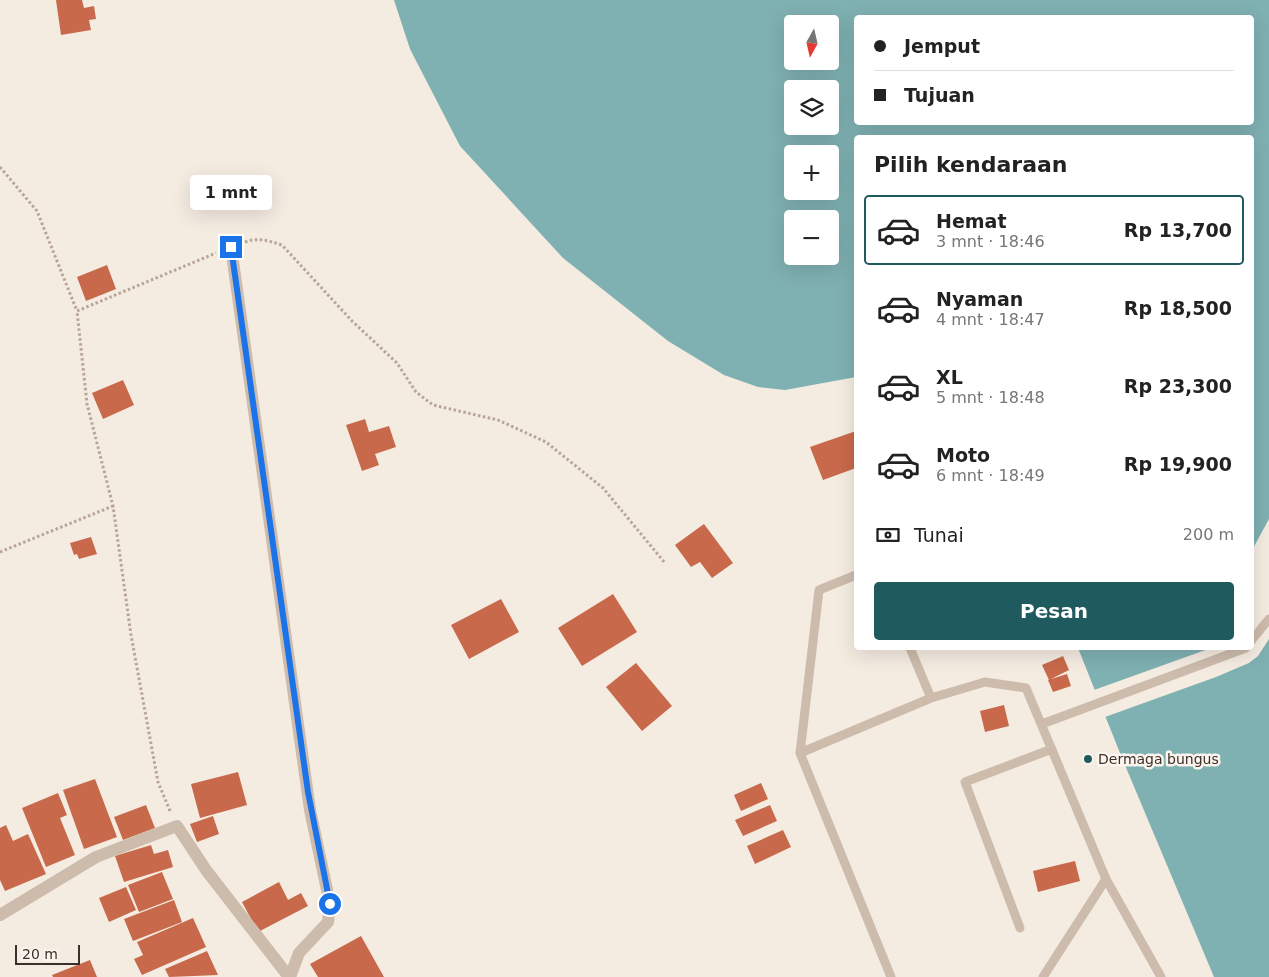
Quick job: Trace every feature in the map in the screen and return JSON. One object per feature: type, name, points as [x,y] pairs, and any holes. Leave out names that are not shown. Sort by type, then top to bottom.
[{"type":"street","points":[[231,247],[309,801],[330,904],[328,922],[299,953],[290,977]]},
{"type":"street","points":[[0,916],[96,857],[176,826],[206,870],[290,977]]},
{"type":"lane","points":[[854,576],[819,590],[800,753],[891,977]]},
{"type":"lane","points":[[1254,637],[1269,618]]},
{"type":"lane","points":[[911,650],[931,698]]},
{"type":"lane","points":[[1042,724],[1241,650]]},
{"type":"lane","points":[[800,753],[931,698],[985,682],[1026,688],[1106,879],[1161,977]]},
{"type":"lane","points":[[1020,928],[965,782],[1052,749]]},
{"type":"lane","points":[[1043,977],[1106,879]]},
{"type":"path","points":[[0,167],[37,211],[76,311]]},
{"type":"path","points":[[0,552],[113,506]]},
{"type":"water","points":[[394,0],[1269,0],[1269,977],[1214,977],[1079,650],[1254,650],[1254,135],[854,135],[854,377],[785,390],[758,387],[724,375],[668,341],[563,258],[460,146],[410,49]]},
{"type":"pier","points":[[1269,519],[1269,639],[1258,656],[1249,663],[1216,677],[1105,717],[1094,690],[1205,650],[1254,650],[1254,546]]},
{"type":"building","points":[[56,0],[82,0],[84,8],[94,6],[96,19],[89,20],[91,30],[61,35]]},
{"type":"building","points":[[107,265],[116,289],[86,301],[77,277]]},
{"type":"building","points":[[123,380],[134,405],[103,419],[92,393]]},
{"type":"building","points":[[365,419],[369,432],[389,426],[396,447],[375,454],[379,465],[362,471],[346,425]]},
{"type":"building","points":[[854,432],[854,469],[823,480],[810,447]]},
{"type":"building","points":[[704,524],[733,563],[712,578],[700,562],[691,567],[675,545]]},
{"type":"building","points":[[91,537],[97,554],[79,559],[77,554],[74,555],[70,543]]},
{"type":"building","points":[[613,594],[637,632],[582,666],[558,628]]},
{"type":"building","points":[[501,599],[519,632],[469,659],[451,625]]},
{"type":"building","points":[[1063,656],[1069,670],[1049,680],[1042,665]]},
{"type":"building","points":[[636,663],[672,706],[642,731],[606,687]]},
{"type":"building","points":[[1067,674],[1071,686],[1053,692],[1048,680]]},
{"type":"building","points":[[1004,705],[1009,726],[985,732],[980,711]]},
{"type":"building","points":[[238,772],[247,805],[200,818],[191,784]]},
{"type":"building","points":[[95,779],[117,837],[84,849],[63,790]]},
{"type":"building","points":[[761,783],[768,799],[741,811],[734,795]]},
{"type":"building","points":[[58,793],[67,815],[60,818],[75,855],[46,867],[22,808]]},
{"type":"building","points":[[146,805],[155,828],[123,840],[114,817]]},
{"type":"building","points":[[770,805],[777,821],[743,836],[735,820]]},
{"type":"building","points":[[213,816],[219,834],[197,842],[190,824]]},
{"type":"building","points":[[6,825],[13,841],[28,834],[46,874],[5,891],[0,880],[0,828]]},
{"type":"building","points":[[783,830],[791,847],[755,864],[747,846]]},
{"type":"building","points":[[151,845],[154,854],[168,850],[173,867],[124,882],[115,856]]},
{"type":"building","points":[[1075,861],[1080,881],[1038,892],[1033,871]]},
{"type":"building","points":[[162,872],[173,899],[139,912],[128,885]]},
{"type":"building","points":[[279,882],[288,900],[301,893],[308,906],[258,932],[242,902]]},
{"type":"building","points":[[126,887],[136,910],[109,922],[99,898]]},
{"type":"building","points":[[174,900],[182,922],[133,941],[124,919]]},
{"type":"building","points":[[193,918],[206,947],[142,975],[134,959],[143,955],[137,942]]},
{"type":"building","points":[[361,936],[384,977],[318,977],[310,964]]},
{"type":"building","points":[[207,951],[218,975],[169,977],[165,969]]},
{"type":"building","points":[[90,960],[97,977],[53,977],[52,975]]},
{"type":"place","name":"Dermaga bungus","points":[[1088,759]]},
{"type":"route","points":[[231,247],[261,451],[286,650],[310,810],[330,904]]}]
